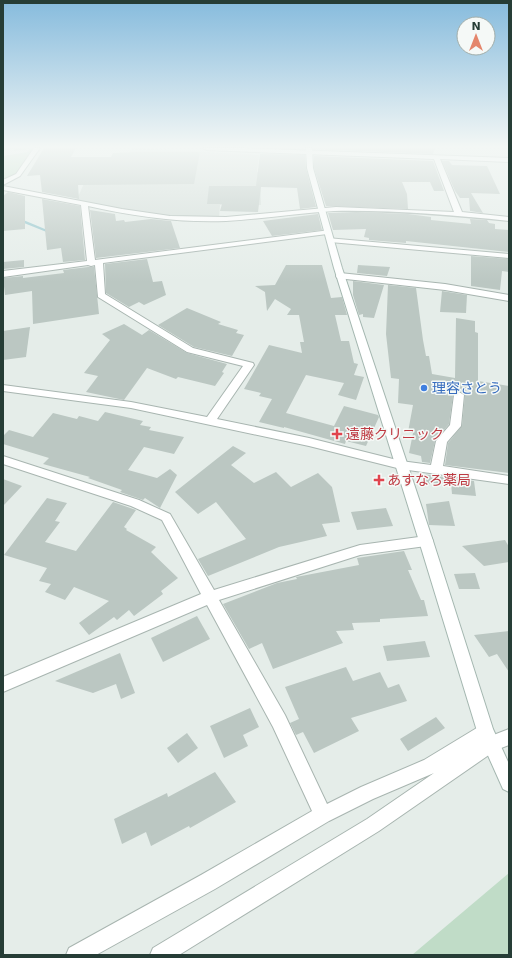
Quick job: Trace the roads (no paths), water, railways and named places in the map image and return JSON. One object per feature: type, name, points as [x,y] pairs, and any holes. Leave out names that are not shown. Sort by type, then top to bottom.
[{"type":"street","points":[[33,193],[84,204],[154,216],[195,220],[269,216],[321,210],[434,212],[509,219]]},
{"type":"street","points":[[316,193],[340,276],[488,738],[509,783]]},
{"type":"street","points":[[451,193],[459,214]]},
{"type":"street","points":[[84,204],[101,295],[190,350],[249,365],[209,422]]},
{"type":"street","points":[[3,274],[328,236],[509,256]]},
{"type":"street","points":[[340,276],[445,287],[509,298]]},
{"type":"street","points":[[3,388],[131,405],[309,442],[401,465],[509,480]]},
{"type":"street","points":[[436,470],[442,441],[455,426],[458,395]]},
{"type":"street","points":[[3,460],[135,503],[166,516],[279,721],[323,814]]},
{"type":"street","points":[[3,685],[210,597],[360,550],[426,541]]},
{"type":"street","points":[[76,955],[208,882],[323,814],[488,738],[509,736]]},
{"type":"street","points":[[160,955],[373,825],[488,738]]},
{"type":"waterway","points":[[20,220],[50,232]]},
{"type":"place","name":"理容さとう","points":[[424,388]]},
{"type":"place","name":"遠藤クリニック","points":[[337,434]]},
{"type":"place","name":"あすなろ薬局","points":[[379,480]]}]
